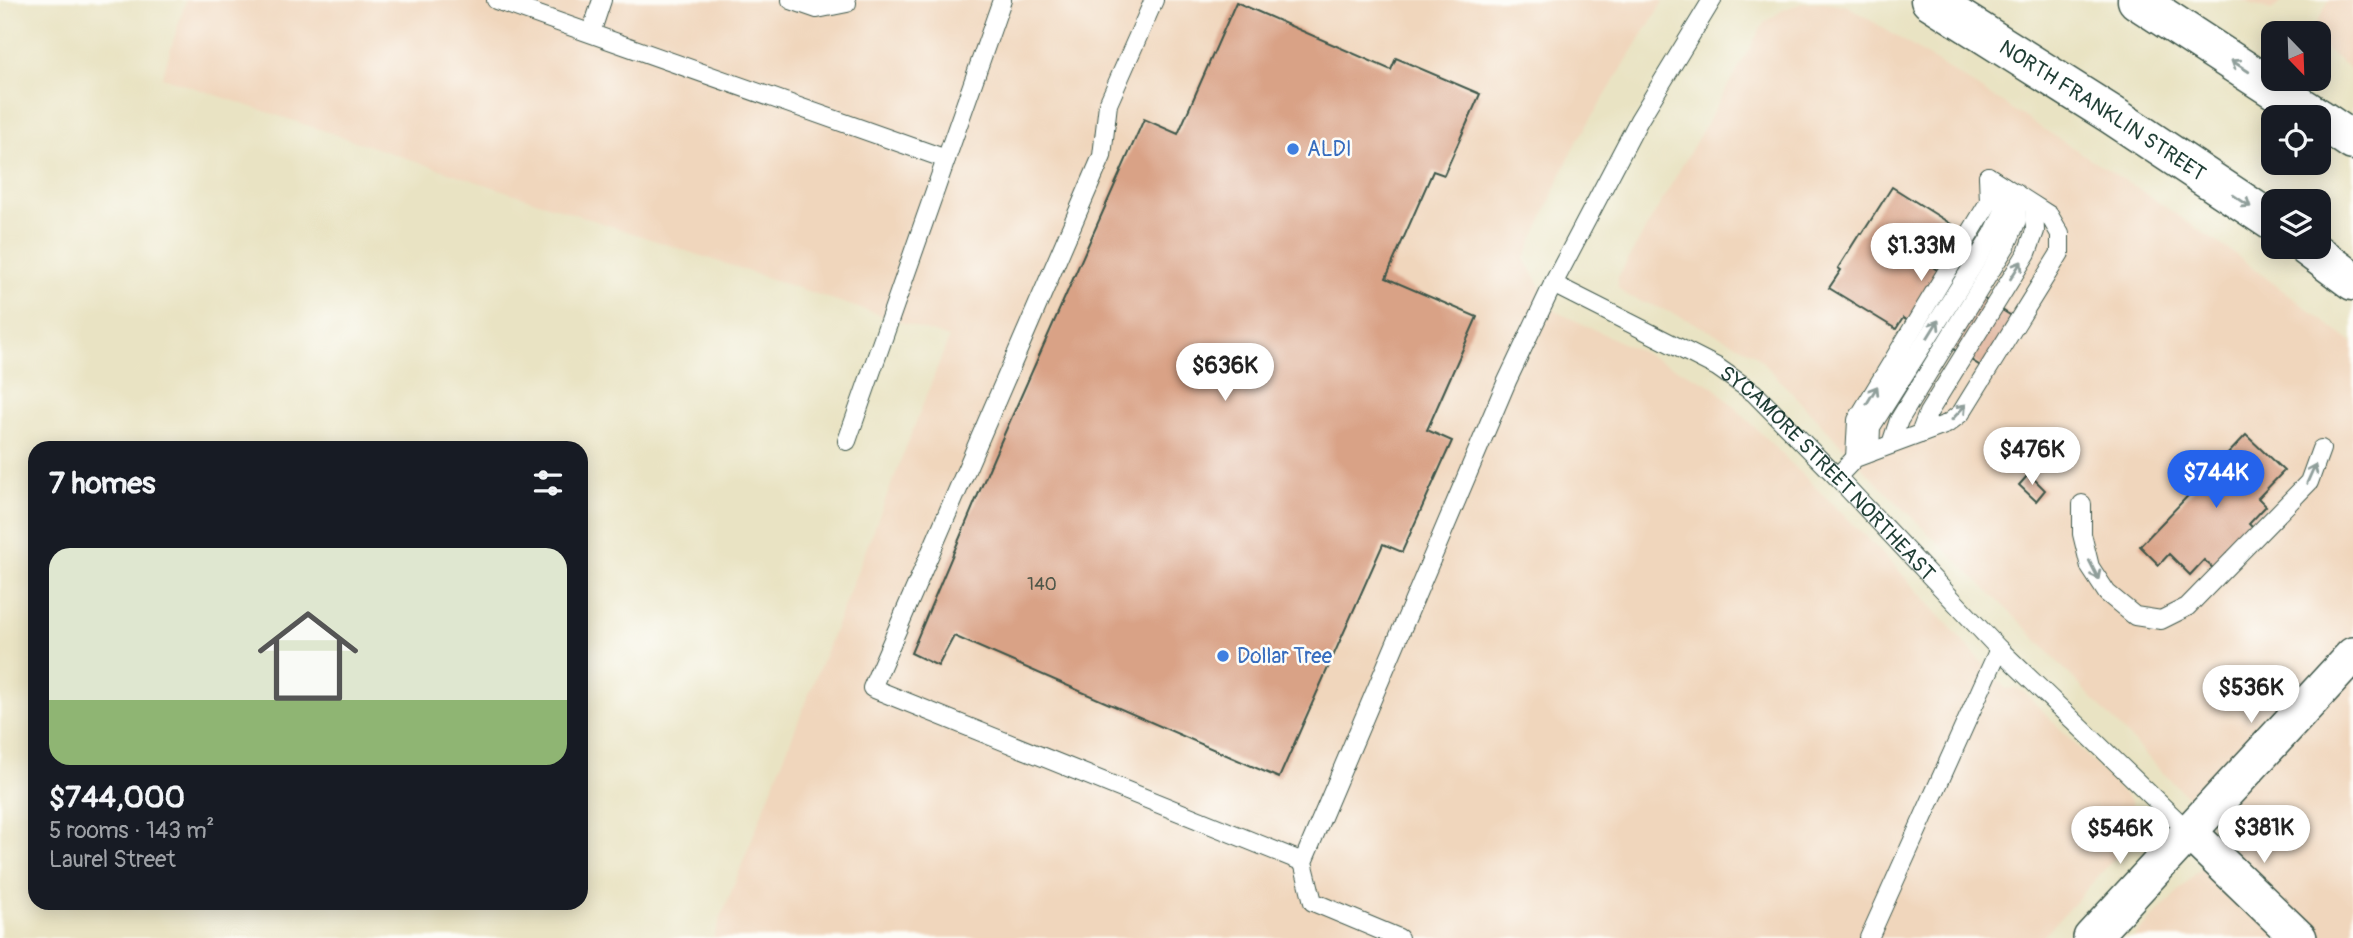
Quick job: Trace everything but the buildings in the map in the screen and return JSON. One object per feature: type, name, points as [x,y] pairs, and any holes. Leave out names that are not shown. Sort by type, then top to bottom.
[{"type":"main road","name":"NORTH FRANKLIN STREET","points":[[1930,0],[2112,115],[2261,214]]},
{"type":"main road","points":[[2137,0],[2298,105]]},
{"type":"main road","points":[[2331,127],[2353,141]]},
{"type":"main road","points":[[2323,259],[2353,281]]},
{"type":"street","points":[[2091,938],[2353,655]]},
{"type":"street","name":"SYCAMORE STREET NORTHEAST","points":[[2190,833],[2299,938]]},
{"type":"lane","points":[[496,0],[946,159]]},
{"type":"lane","points":[[591,33],[602,0]]},
{"type":"lane","points":[[791,0],[817,9],[845,1]]},
{"type":"lane","points":[[847,441],[1002,0]]},
{"type":"lane","points":[[1154,0],[1108,104],[1102,156],[872,688],[1303,862]]},
{"type":"lane","points":[[1399,938],[1313,902],[1303,862],[1507,381],[1553,284],[1639,120],[1712,0]]},
{"type":"lane","points":[[1837,477],[1862,456],[1947,424],[1961,413],[2060,253],[2060,234],[2049,215],[1988,176],[1989,202],[1857,420],[1862,456]]},
{"type":"lane","points":[[1862,456],[1871,427],[1993,234],[2010,190]]},
{"type":"lane","points":[[1891,444],[1899,420],[2007,244],[2017,220],[2010,190]]},
{"type":"lane","points":[[1920,434],[1928,413],[2026,253],[2035,231],[2034,206]]},
{"type":"lane","name":"SYCAMORE STREET NORTHEAST","points":[[1553,284],[1717,367],[1754,393],[1999,649],[2190,833]]},
{"type":"lane","points":[[2082,504],[2082,534],[2090,567],[2107,593],[2135,616],[2161,620],[2187,607],[2309,482],[2320,449]]},
{"type":"lane","points":[[1869,938],[1999,649]]},
{"type":"shaded area","points":[[186,0],[1664,0],[1573,148],[1525,259],[1555,311],[1713,386],[1892,563],[2006,689],[2015,688],[2024,692],[2131,801],[2136,816],[2133,834],[2124,848],[2042,938],[713,938],[949,338],[162,77]]},
{"type":"shaded area","points":[[2241,0],[2285,0],[2271,10]]},
{"type":"shaded area","points":[[2329,0],[2353,0],[2353,71],[2331,54],[2331,21],[2318,21]]},
{"type":"shaded area","points":[[1805,2],[1848,6],[2137,188],[2233,253],[2353,343],[2353,938],[2133,938],[2230,838],[2159,769],[2021,623],[1881,487],[1754,353],[1680,316],[1628,296],[1618,288],[1617,279],[1764,23],[1783,10]]},
{"type":"place","name":"ALDI","points":[[1293,149]]},
{"type":"place","name":"Dollar Tree","points":[[1223,656]]}]
